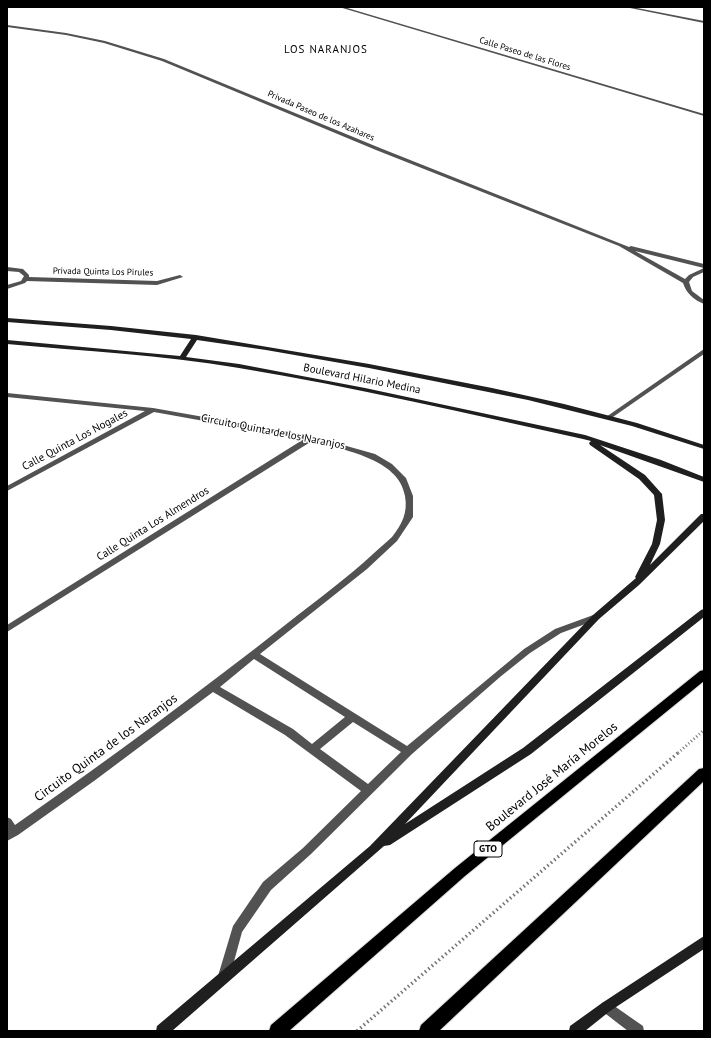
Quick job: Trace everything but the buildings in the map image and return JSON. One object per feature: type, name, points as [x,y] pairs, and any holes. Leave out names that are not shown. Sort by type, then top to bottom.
[{"type":"main road","name":"Boulevard José María Morelos","points":[[277,1031],[460,872],[704,674]]},
{"type":"main road","points":[[427,1031],[704,773]]},
{"type":"street","name":"Calle Paseo de las Flores","points":[[341,7],[704,115]]},
{"type":"street","points":[[627,7],[704,22]]},
{"type":"street","name":"Privada Paseo de los Azahares","points":[[7,26],[105,42],[151,56],[621,246],[686,282]]},
{"type":"street","name":"Privada Paseo de los Azahares","points":[[621,246],[704,266]]},
{"type":"street","points":[[7,269],[25,273],[27,276],[23,282],[8,288]]},
{"type":"street","points":[[704,270],[691,276],[686,282],[688,289],[694,297],[704,302]]},
{"type":"street","name":"Privada Quinta Los Pirules","points":[[26,279],[157,283],[180,277]]},
{"type":"street","name":"Boulevard Hilario Medina","points":[[8,319],[131,329],[258,346],[423,377],[608,418],[704,447]]},
{"type":"street","points":[[182,358],[196,337]]},
{"type":"street","name":"Boulevard Hilario Medina","points":[[7,342],[111,350],[182,358],[239,366],[365,390],[585,437],[658,462],[704,480]]},
{"type":"street","points":[[608,418],[619,408],[704,351]]},
{"type":"street","name":"Circuito Quinta de los Naranjos","points":[[7,395],[153,410],[312,438],[372,456],[389,466],[403,480],[409,496],[409,517],[394,539],[364,567],[213,687],[10,834],[7,822]]},
{"type":"street","name":"Calle Quinta Los Nogales","points":[[7,489],[153,410]]},
{"type":"street","points":[[585,437],[642,477],[658,494],[661,520],[656,544],[636,583]]},
{"type":"street","name":"Calle Quinta Los Almendros","points":[[7,628],[312,438]]},
{"type":"street","points":[[162,1031],[374,849],[596,617],[636,583],[704,516]]},
{"type":"street","points":[[374,849],[527,751],[704,612]]},
{"type":"street","points":[[224,978],[237,930],[267,886],[307,851],[408,751],[527,651],[558,631],[596,617]]},
{"type":"street","points":[[254,655],[408,751]]},
{"type":"street","points":[[213,687],[289,732],[369,791]]},
{"type":"street","points":[[313,749],[352,717]]},
{"type":"street","points":[[575,1031],[606,1007],[704,942]]},
{"type":"street","points":[[606,1007],[638,1031]]},
{"type":"path","points":[[357,1031],[704,730]]},
{"type":"district","name":"LOS NARANJOS","points":[[326,50]]}]
